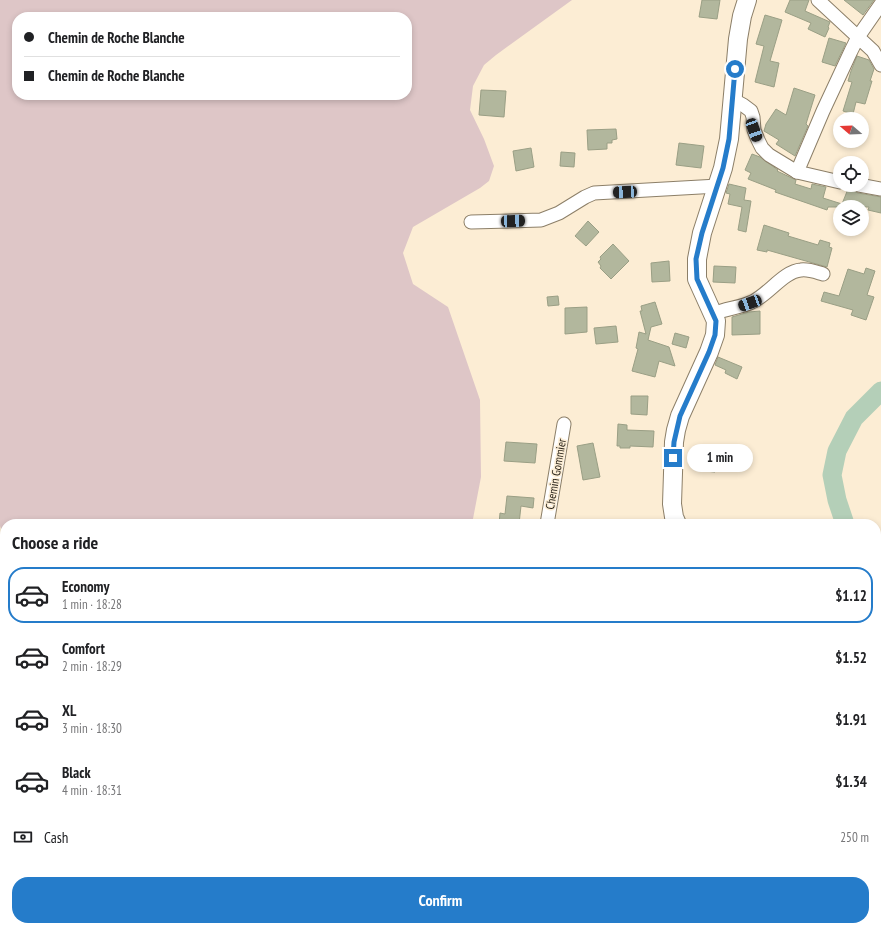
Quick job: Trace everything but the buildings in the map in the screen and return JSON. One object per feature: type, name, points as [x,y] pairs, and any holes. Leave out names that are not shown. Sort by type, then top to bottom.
[{"type":"main road","points":[[675,519],[672,504],[674,442],[680,416],[709,352],[715,335],[716,321],[697,279],[696,259],[702,233],[723,168],[729,139],[738,39],[742,16],[747,0]]},
{"type":"street","points":[[818,0],[873,51],[881,65]]},
{"type":"street","points":[[797,172],[822,111],[858,37],[881,4]]},
{"type":"street","points":[[732,99],[743,104],[751,111],[754,130],[762,148],[770,155],[797,172],[833,180]]},
{"type":"street","points":[[471,222],[541,220],[559,214],[585,197],[594,193],[718,186]]},
{"type":"street","points":[[869,187],[881,189]]},
{"type":"street","points":[[713,314],[721,310],[742,306],[759,299],[795,271],[805,270],[823,274]]},
{"type":"street","name":"Chemin Gommier","points":[[548,519],[564,424]]},
{"type":"shaded area","points":[[0,0],[572,0],[484,65],[473,86],[470,110],[484,139],[494,166],[489,181],[480,188],[413,227],[403,253],[413,284],[448,307],[480,400],[481,477],[473,519],[0,519]]},
{"type":"waterway","points":[[843,519],[837,500],[832,475],[837,451],[854,418],[881,391]]},
{"type":"route","points":[[673,458],[676,430],[680,416],[709,352],[715,335],[716,321],[697,279],[696,259],[702,233],[723,168],[729,139],[735,69]]}]
